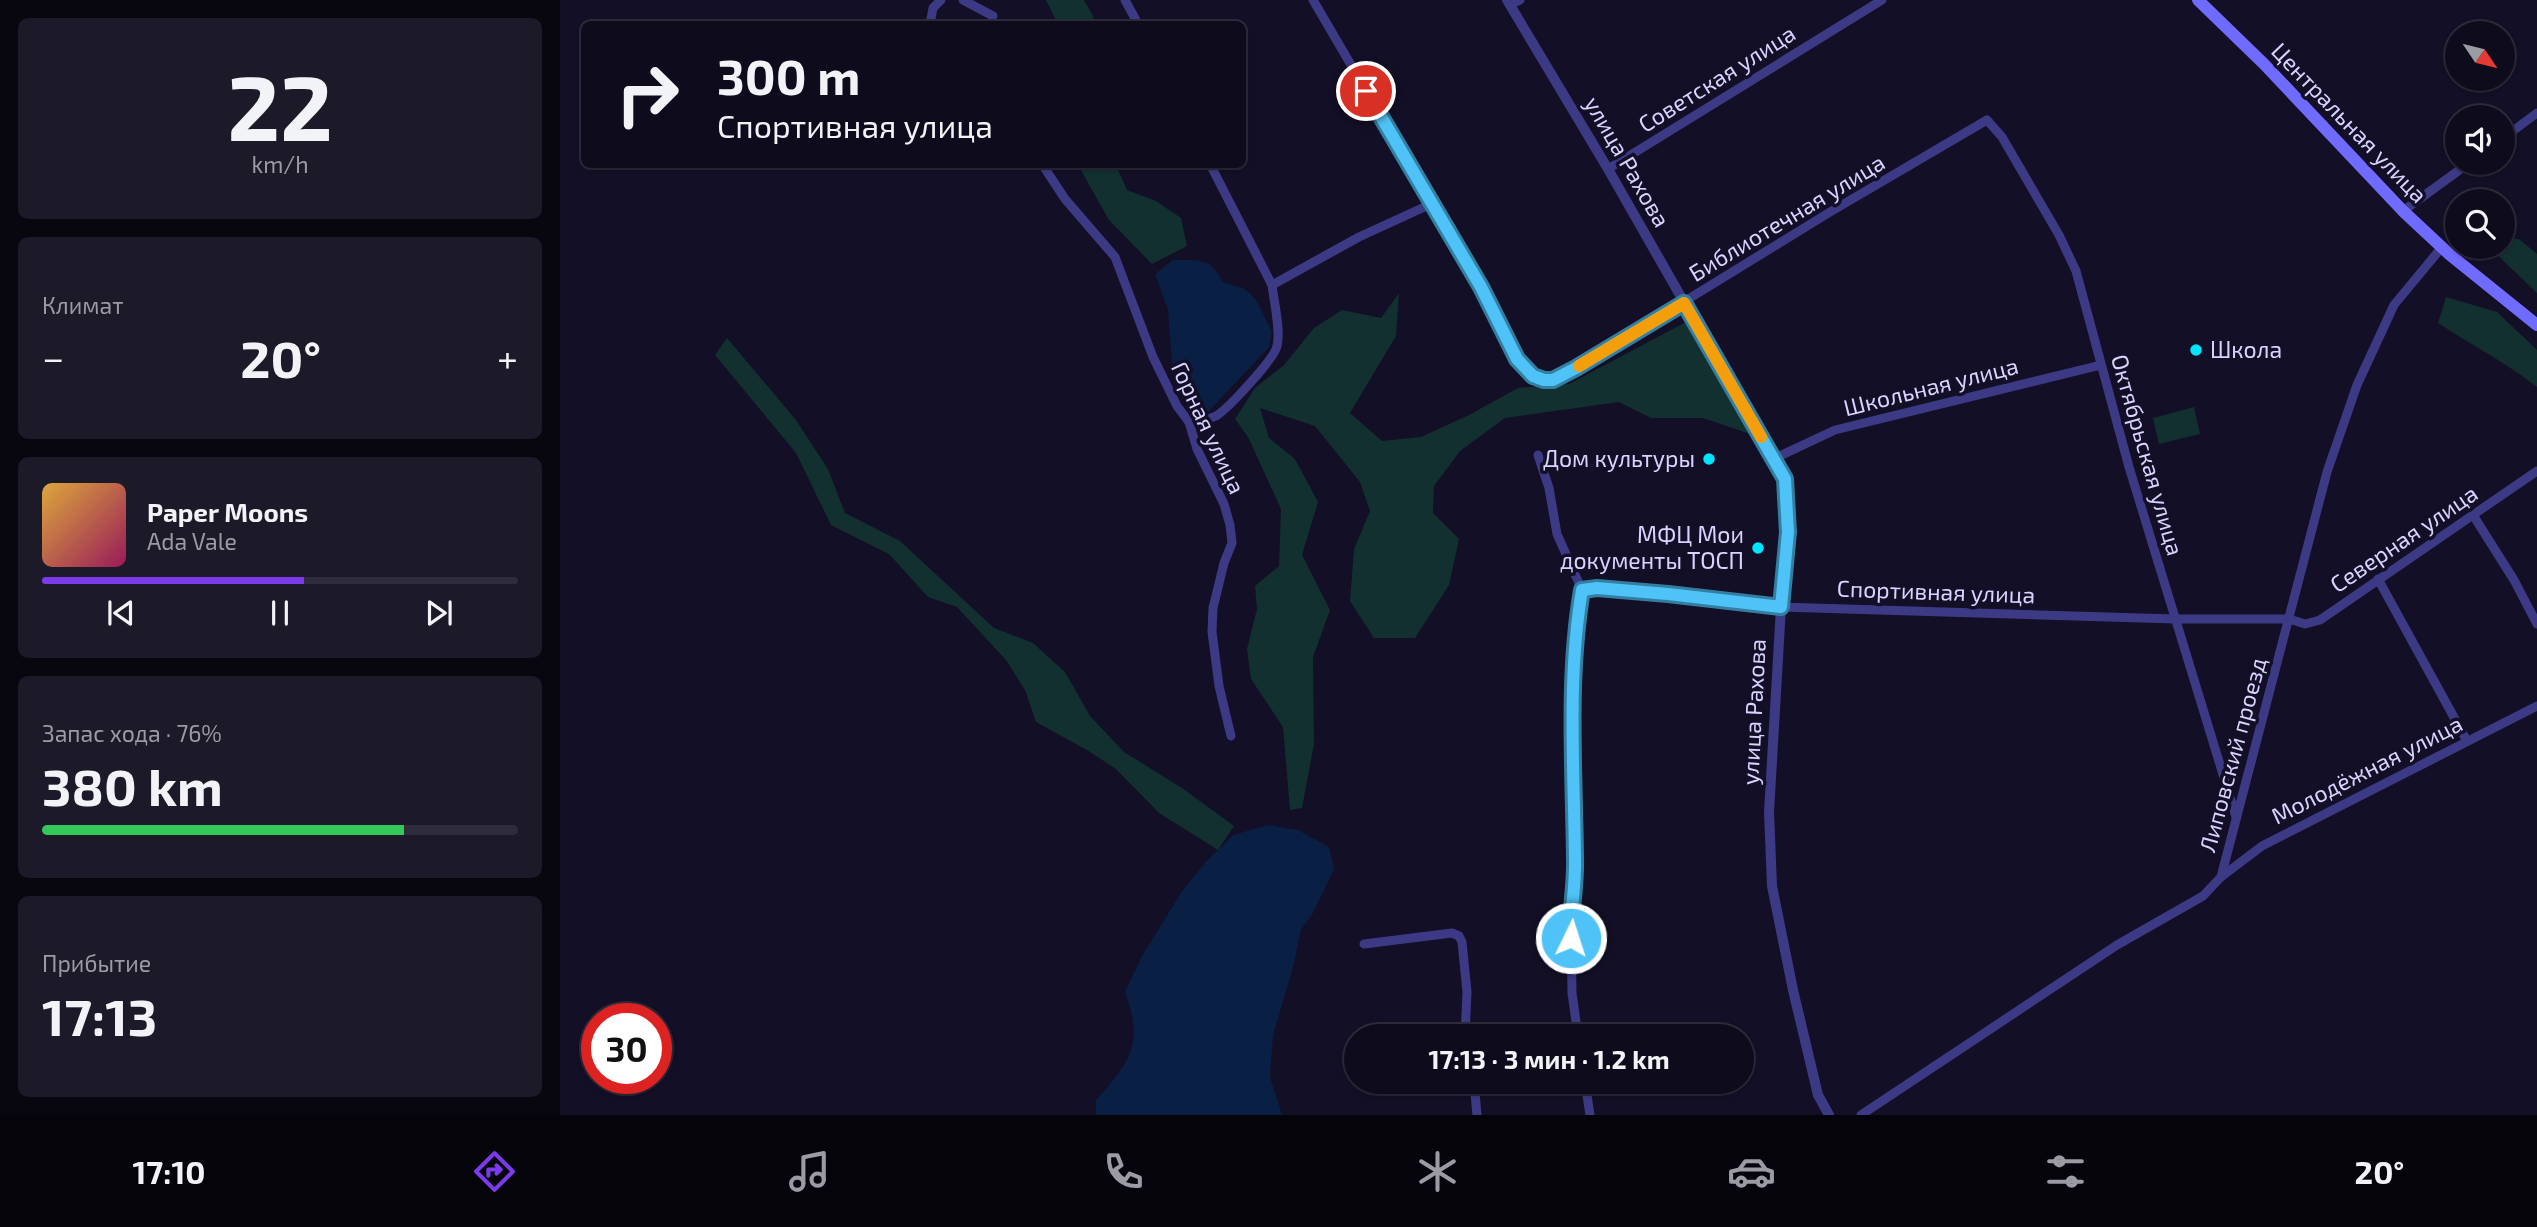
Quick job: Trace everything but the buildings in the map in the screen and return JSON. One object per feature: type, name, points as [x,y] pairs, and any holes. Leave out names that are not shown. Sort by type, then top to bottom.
[{"type":"main road","name":"Центральная улица","points":[[2203,2],[2403,211],[2442,247],[2537,325]]},
{"type":"street","points":[[931,21],[933,8],[941,0]]},
{"type":"street","points":[[963,0],[993,16]]},
{"type":"street","points":[[1125,0],[1136,21]]},
{"type":"street","points":[[1272,285],[1359,237],[1431,204],[1313,0]]},
{"type":"street","name":"Советская улица","points":[[1608,169],[1882,0]]},
{"type":"street","name":"улица Рахова","points":[[1513,2],[1785,479],[1788,532],[1769,812],[1772,886],[1818,1095],[1829,1115]]},
{"type":"street","points":[[2515,129],[2537,113]]},
{"type":"street","name":"Библиотечная улица","points":[[1431,204],[1481,287],[1517,359],[1533,376],[1553,380],[1987,120]]},
{"type":"street","name":"Октябрьская улица","points":[[1987,120],[2002,137],[2076,271],[2129,467],[2236,817]]},
{"type":"street","name":"Горная улица","points":[[1045,168],[1065,199],[1115,257],[1153,357],[1177,406],[1189,422],[1197,449],[1224,504],[1233,543],[1224,563],[1213,608],[1212,632],[1219,686],[1231,736]]},
{"type":"street","points":[[1189,422],[1218,415],[1239,395],[1276,351],[1279,342],[1272,285],[1212,168]]},
{"type":"street","points":[[2403,211],[2452,175]]},
{"type":"street","name":"Липовский проезд","points":[[1861,1115],[2117,945],[2203,896],[2221,877],[2327,472],[2357,385],[2394,305],[2442,247]]},
{"type":"street","name":"Школьная улица","points":[[1773,458],[1835,430],[2101,365]]},
{"type":"street","points":[[1538,455],[1549,488],[1557,534],[1582,590],[1576,649],[1573,737],[1575,860],[1571,931],[1572,993],[1576,1024]]},
{"type":"street","name":"Северная улица","points":[[2289,619],[2305,624],[2320,620],[2537,471]]},
{"type":"street","points":[[2473,515],[2514,579],[2537,624]]},
{"type":"street","points":[[2378,579],[2467,741]]},
{"type":"street","name":"Спортивная улица","points":[[1582,590],[1597,588],[1656,593],[1781,607],[2175,620],[2289,619]]},
{"type":"street","name":"Молодёжная улица","points":[[2221,877],[2262,846],[2537,706]]},
{"type":"street","points":[[1364,944],[1452,933],[1459,936],[1462,942],[1467,992],[1466,1024]]},
{"type":"street","points":[[1475,1094],[1477,1115]]},
{"type":"street","points":[[1587,1094],[1590,1115]]},
{"type":"green space","points":[[1046,0],[1084,0],[1094,21],[1056,21]]},
{"type":"green space","points":[[1080,168],[1117,168],[1127,190],[1156,201],[1181,218],[1187,246],[1152,264],[1109,220]]},
{"type":"green space","points":[[2515,239],[2537,254],[2537,293],[2502,259],[2515,259]]},
{"type":"green space","points":[[1399,293],[1396,336],[1350,413],[1382,441],[1421,437],[1518,388],[1569,384],[1686,322],[1750,434],[1703,418],[1651,418],[1619,402],[1505,418],[1460,451],[1434,486],[1433,513],[1459,539],[1449,585],[1415,638],[1374,638],[1350,601],[1354,549],[1370,511],[1360,482],[1315,426],[1260,408],[1269,438],[1295,459],[1318,502],[1302,555],[1330,610],[1313,657],[1314,744],[1302,808],[1290,810],[1283,727],[1251,679],[1247,649],[1257,609],[1255,586],[1279,566],[1281,509],[1248,437],[1235,419],[1255,388],[1284,365],[1314,328],[1342,310],[1381,318]]},
{"type":"green space","points":[[2446,297],[2497,312],[2537,350],[2537,387],[2438,323]]},
{"type":"green space","points":[[727,338],[796,420],[828,469],[845,513],[900,541],[994,628],[1033,643],[1065,672],[1090,716],[1124,752],[1182,788],[1234,826],[1218,850],[1159,813],[1116,769],[1036,722],[1025,690],[1006,660],[957,607],[928,597],[889,554],[831,525],[796,453],[715,355]]},
{"type":"green space","points":[[2194,407],[2200,434],[2159,444],[2153,418]]},
{"type":"water","points":[[1173,260],[1208,264],[1223,282],[1245,289],[1257,301],[1272,332],[1269,347],[1208,412],[1193,408],[1173,378],[1168,310],[1155,274]]},
{"type":"water","points":[[1268,825],[1298,830],[1329,847],[1334,869],[1313,913],[1301,930],[1273,1035],[1270,1077],[1282,1115],[1096,1115],[1096,1100],[1118,1075],[1130,1051],[1133,1025],[1125,992],[1142,956],[1182,891],[1205,863],[1233,835]]},
{"type":"slow traffic","points":[[1579,366],[1684,303],[1761,437]]},
{"type":"place","name":"Школа","points":[[2196,350]]},
{"type":"place","name":"Дом культуры","points":[[1709,459]]},
{"type":"place","name":"МФЦ Мои документы ТОСП","points":[[1758,548]]},
{"type":"route","points":[[1366,91],[1481,287],[1517,359],[1533,376],[1553,380],[1684,303],[1785,479],[1788,532],[1781,607],[1668,594],[1597,588],[1582,590],[1577,618],[1573,737],[1575,860],[1571,938]]}]
